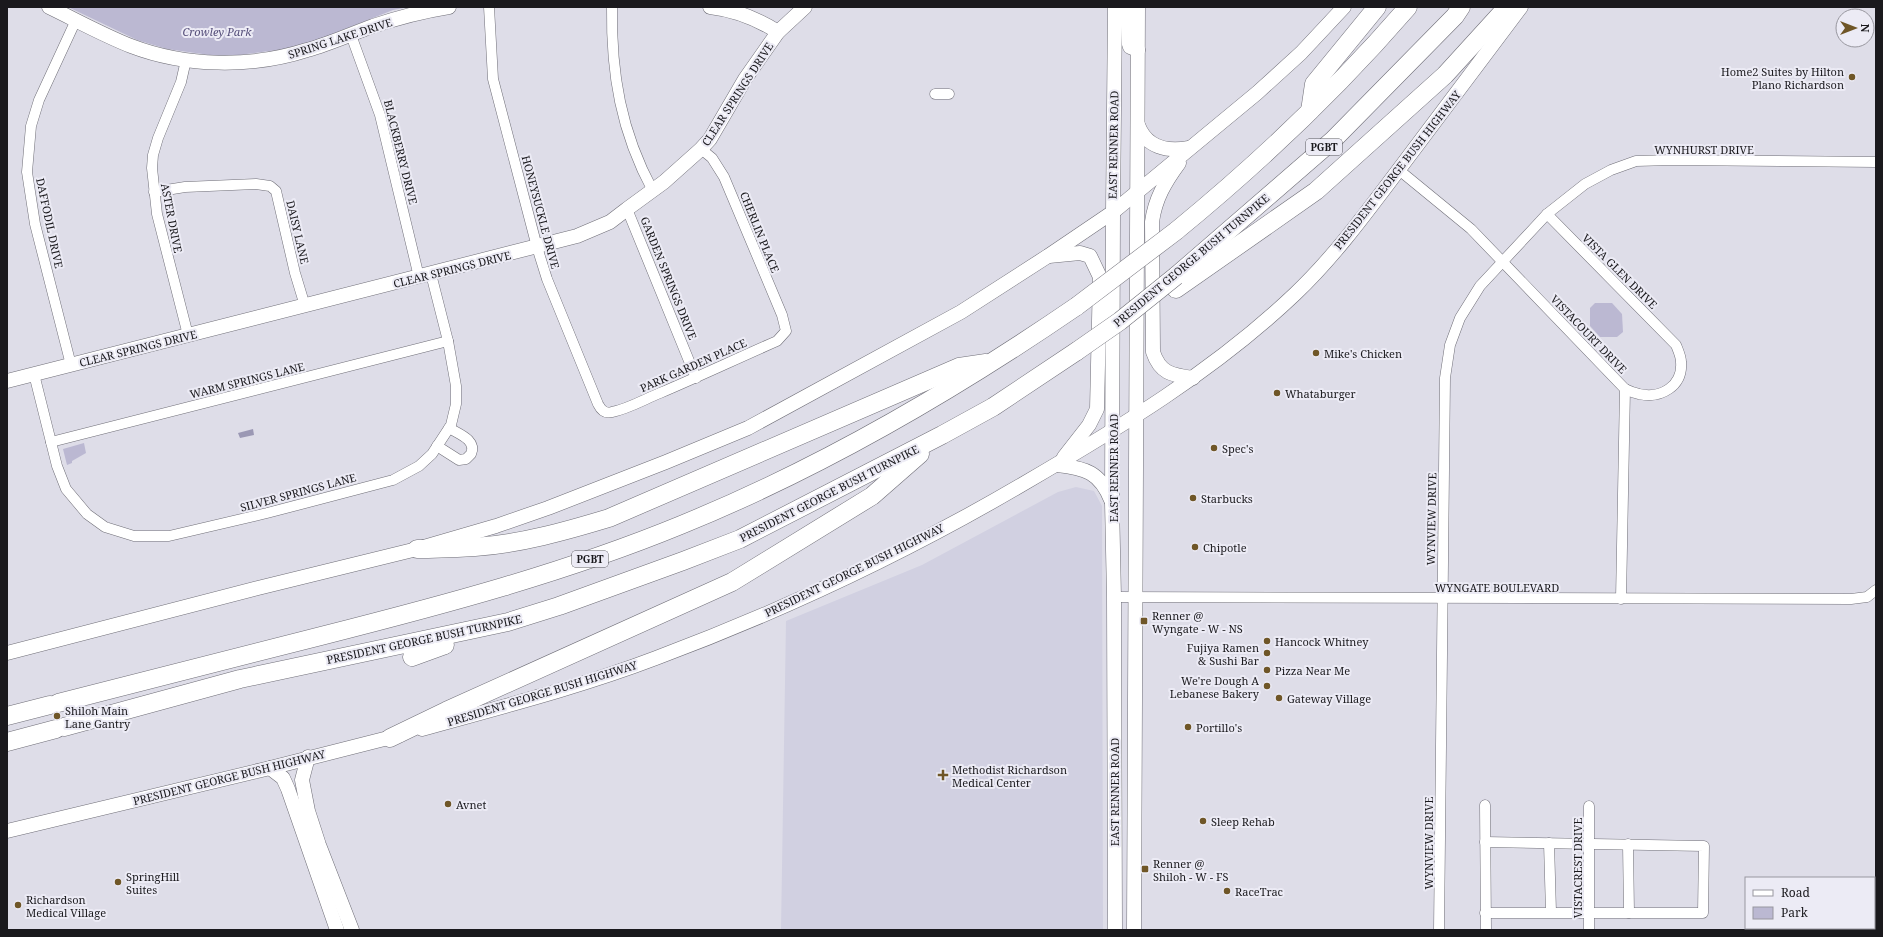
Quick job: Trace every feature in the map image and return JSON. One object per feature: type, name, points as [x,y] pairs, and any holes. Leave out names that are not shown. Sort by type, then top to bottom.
[{"type":"highway","points":[[1310,111],[1314,84],[1377,7]]},
{"type":"highway","name":"PGBT","points":[[7,716],[440,606],[538,576],[628,546],[708,514],[794,473],[898,418],[994,361],[1077,306],[1176,231],[1234,182],[1310,111],[1365,55],[1408,7]]},
{"type":"highway","name":"PRESIDENT GEORGE BUSH TURNPIKE","points":[[7,742],[240,679],[508,622],[573,601],[740,539],[942,435],[993,407],[1176,283],[1333,140],[1455,16],[1461,7]]},
{"type":"highway","points":[[1176,283],[1316,191],[1445,75],[1507,7]]},
{"type":"highway","points":[[417,549],[476,547],[513,542],[582,526],[609,518],[959,367],[994,361]]},
{"type":"highway","points":[[390,738],[446,711],[732,582],[792,547],[872,496],[942,435]]},
{"type":"highway","points":[[412,657],[508,622]]},
{"type":"main road","name":"SPRING LAKE DRIVE","points":[[49,7],[131,46],[150,52],[186,60],[241,63],[279,58],[307,51],[379,24],[449,7]]},
{"type":"main road","points":[[710,7],[742,13],[758,20],[778,32]]},
{"type":"main road","name":"CLEAR SPRINGS DRIVE","points":[[7,381],[537,247],[577,236],[610,222],[653,191],[701,149],[710,139],[745,79],[778,32],[805,7]]},
{"type":"main road","name":"EAST RENNER ROAD","points":[[1114,930],[1114,597],[1112,502],[1115,7]]},
{"type":"main road","points":[[1127,7],[1129,44],[1130,47],[1138,50]]},
{"type":"main road","name":"EAST RENNER ROAD","points":[[1134,929],[1138,7]]},
{"type":"main road","points":[[7,653],[258,588],[417,549],[548,508],[748,428],[961,312],[1113,212],[1257,93],[1301,53],[1344,7]]},
{"type":"main road","name":"PRESIDENT GEORGE BUSH HIGHWAY","points":[[7,831],[390,738],[570,687],[654,659],[806,596],[902,550],[1001,497],[1113,431],[1193,378],[1216,362],[1258,328],[1298,291],[1347,238],[1522,7]]},
{"type":"main road","points":[[1137,123],[1142,134],[1151,143],[1163,149],[1177,151],[1190,148]]},
{"type":"main road","points":[[1190,148],[1171,174],[1154,207],[1152,222],[1153,352],[1156,362],[1162,369],[1181,376],[1193,378]]},
{"type":"main road","points":[[1048,256],[1080,253],[1090,256],[1100,277],[1097,409],[1089,425],[1057,465]]},
{"type":"main road","points":[[1057,465],[1078,467],[1092,473],[1099,478],[1107,488],[1112,502]]},
{"type":"main road","points":[[1114,744],[1123,762],[1134,766]]},
{"type":"main road","points":[[308,757],[302,780],[303,792],[316,852],[337,930]]},
{"type":"main road","points":[[270,768],[283,778],[352,930]]},
{"type":"main road","points":[[1114,808],[1124,811],[1134,823]]},
{"type":"street","name":"HONEYSUCKLE DRIVE","points":[[489,7],[494,79],[537,247],[547,279],[598,404],[601,410],[606,413]]},
{"type":"street","points":[[612,7],[612,46],[618,90],[630,140],[640,168],[653,191]]},
{"type":"street","name":"DAFFODIL DRIVE","points":[[71,365],[35,224],[27,172],[31,126],[39,100],[76,20]]},
{"type":"street","name":"BLACKBERRY DRIVE","points":[[351,35],[380,115],[425,275]]},
{"type":"street","name":"ASTER DRIVE","points":[[186,60],[180,82],[158,138],[153,155],[152,168],[157,214],[188,335]]},
{"type":"street","points":[[935,94],[949,94]]},
{"type":"street","name":"CHERLIN PLACE","points":[[701,149],[712,158],[730,190],[782,315],[786,331]]},
{"type":"street","name":"WYNHURST DRIVE","points":[[1547,214],[1585,184],[1612,170],[1636,161],[1876,162]]},
{"type":"street","name":"VISTACOURT DRIVE","points":[[1398,170],[1471,229],[1625,389],[1621,599]]},
{"type":"street","name":"DAISY LANE","points":[[154,192],[185,187],[256,184],[270,186],[276,191],[295,273],[305,306]]},
{"type":"street","name":"GARDEN SPRINGS DRIVE","points":[[628,210],[696,378]]},
{"type":"street","name":"WYNVIEW DRIVE","points":[[1439,930],[1445,378],[1450,345],[1460,318],[1480,286],[1547,214]]},
{"type":"street","name":"VISTA GLEN DRIVE","points":[[1547,214],[1676,344],[1681,360],[1681,370],[1678,380],[1672,388],[1663,393],[1652,395],[1639,394],[1625,389]]},
{"type":"street","name":"SILVER SPRINGS LANE","points":[[34,374],[57,466],[66,489],[87,514],[105,527],[134,536],[169,536],[267,513],[393,480],[419,466],[437,446],[449,428],[456,404],[456,386],[448,341],[425,275]]},
{"type":"street","name":"PARK GARDEN PLACE","points":[[606,413],[612,413],[696,378],[777,340],[786,331]]},
{"type":"street","name":"WARM SPRINGS LANE","points":[[51,442],[448,341]]},
{"type":"street","points":[[437,446],[459,460],[466,459],[471,454],[473,448],[471,442],[449,428]]},
{"type":"street","name":"WYNGATE BOULEVARD","points":[[1114,597],[1851,599],[1867,597],[1876,590]]},
{"type":"street","points":[[1485,806],[1486,930]]},
{"type":"street","name":"VISTACREST DRIVE","points":[[1589,806],[1590,930]]},
{"type":"street","points":[[1485,842],[1704,846],[1703,913],[1486,913]]},
{"type":"street","points":[[1549,843],[1551,912]]},
{"type":"street","points":[[1628,844],[1629,912]]},
{"type":"shaded area","points":[[253,429],[254,435],[240,438],[238,433]]},
{"type":"shaded area","name":"Methodist Richardson Medical Center","points":[[1076,487],[1094,491],[1102,506],[1103,930],[781,930],[786,621],[922,565],[1058,492]]},
{"type":"green space","name":"Crowley Park","points":[[68,7],[408,7],[393,10],[300,47],[224,57],[167,49],[137,40]]},
{"type":"green space","points":[[1595,303],[1612,303],[1622,314],[1623,332],[1617,337],[1600,337],[1590,326],[1590,308]]},
{"type":"green space","points":[[84,443],[86,453],[67,465],[63,449]]},
{"type":"place","name":"Home2 Suites by Hilton Plano Richardson","points":[[1852,77]]},
{"type":"place","name":"Mike's Chicken","points":[[1316,353]]},
{"type":"place","name":"Whataburger","points":[[1277,393]]},
{"type":"place","name":"Spec's","points":[[1214,448]]},
{"type":"place","name":"Starbucks","points":[[1193,498]]},
{"type":"place","name":"Chipotle","points":[[1195,547]]},
{"type":"place","name":"Renner @ Wyngate - W - NS","points":[[1144,621]]},
{"type":"place","name":"Hancock Whitney","points":[[1267,641]]},
{"type":"place","name":"Fujiya Ramen & Sushi Bar","points":[[1267,653]]},
{"type":"place","name":"Pizza Near Me","points":[[1267,670]]},
{"type":"place","name":"We're Dough A Lebanese Bakery","points":[[1267,686]]},
{"type":"place","name":"Gateway Village","points":[[1279,698]]},
{"type":"place","name":"Shiloh Main Lane Gantry","points":[[57,716]]},
{"type":"place","name":"Portillo's","points":[[1188,727]]},
{"type":"place","name":"Methodist Richardson Medical Center","points":[[943,775]]},
{"type":"place","name":"Avnet","points":[[448,804]]},
{"type":"place","name":"Sleep Rehab","points":[[1203,821]]},
{"type":"place","name":"Renner @ Shiloh - W - FS","points":[[1145,869]]},
{"type":"place","name":"SpringHill Suites","points":[[118,882]]},
{"type":"place","name":"RaceTrac","points":[[1227,891]]},
{"type":"place","name":"Richardson Medical Village","points":[[18,905]]}]
